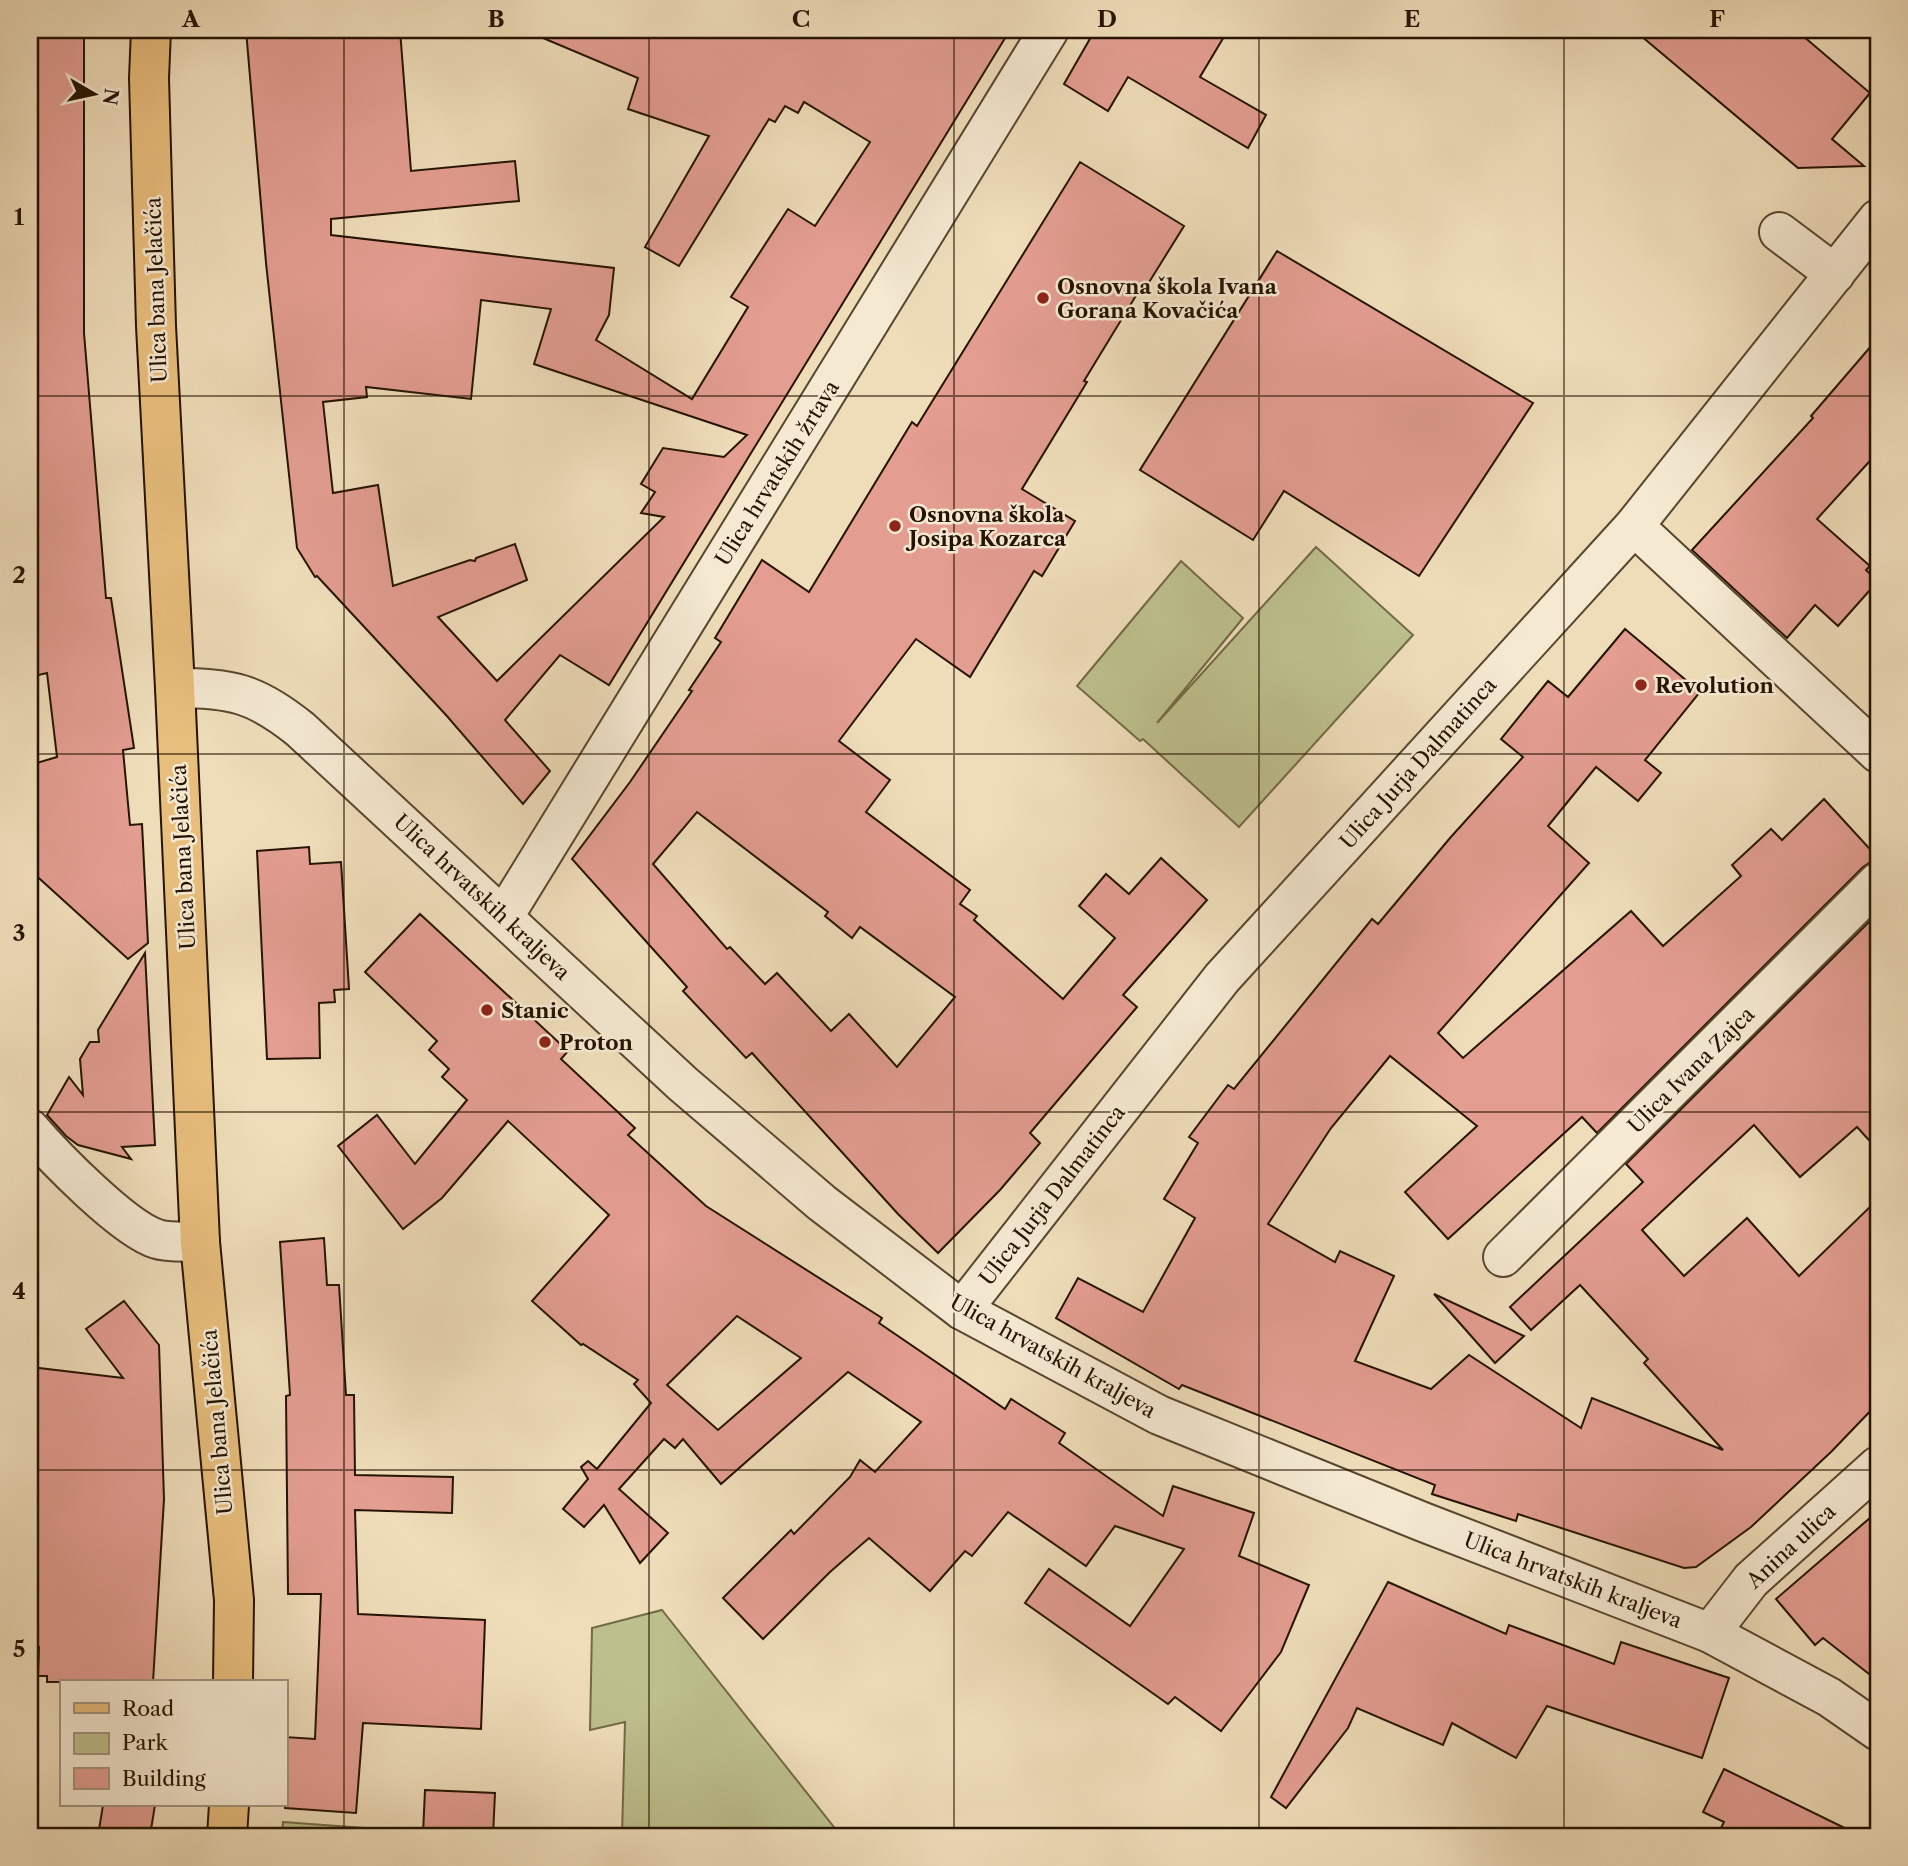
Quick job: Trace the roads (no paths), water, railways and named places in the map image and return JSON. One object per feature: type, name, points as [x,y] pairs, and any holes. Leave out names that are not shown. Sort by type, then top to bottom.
[{"type":"main road","name":"Ulica bana Jelačića","points":[[151,30],[149,78],[156,326],[200,1242],[234,1600],[233,1680]]},
{"type":"main road","points":[[227,1836],[229,1806]]},
{"type":"street","name":"Ulica hrvatskih žrtava","points":[[504,916],[1049,30]]},
{"type":"street","name":"Ulica Jurja Dalmatinca","points":[[962,1310],[1222,978],[1634,526],[1878,219]]},
{"type":"street","points":[[1779,232],[1835,274]]},
{"type":"street","points":[[1634,526],[1874,741]]},
{"type":"street","name":"Ulica hrvatskih kraljeva","points":[[175,688],[212,688],[245,694],[275,709],[504,916],[683,1084],[822,1203],[962,1310],[1159,1415],[1423,1522],[1710,1633],[1829,1697],[1878,1731]]},
{"type":"street","name":"Ulica Ivana Zajca","points":[[1503,1257],[1878,882]]},
{"type":"street","points":[[30,1129],[49,1152],[123,1219],[157,1240],[200,1242]]},
{"type":"street","name":"Anina ulica","points":[[1710,1633],[1751,1580],[1878,1466]]},
{"type":"place","name":"Osnovna škola Ivana Gorana Kovačića","points":[[1043,298]]},
{"type":"place","name":"Osnovna škola Josipa Kozarca","points":[[895,526]]},
{"type":"place","name":"Revolution","points":[[1641,685]]},
{"type":"place","name":"Stanic","points":[[487,1010]]},
{"type":"place","name":"Proton","points":[[545,1042]]}]
